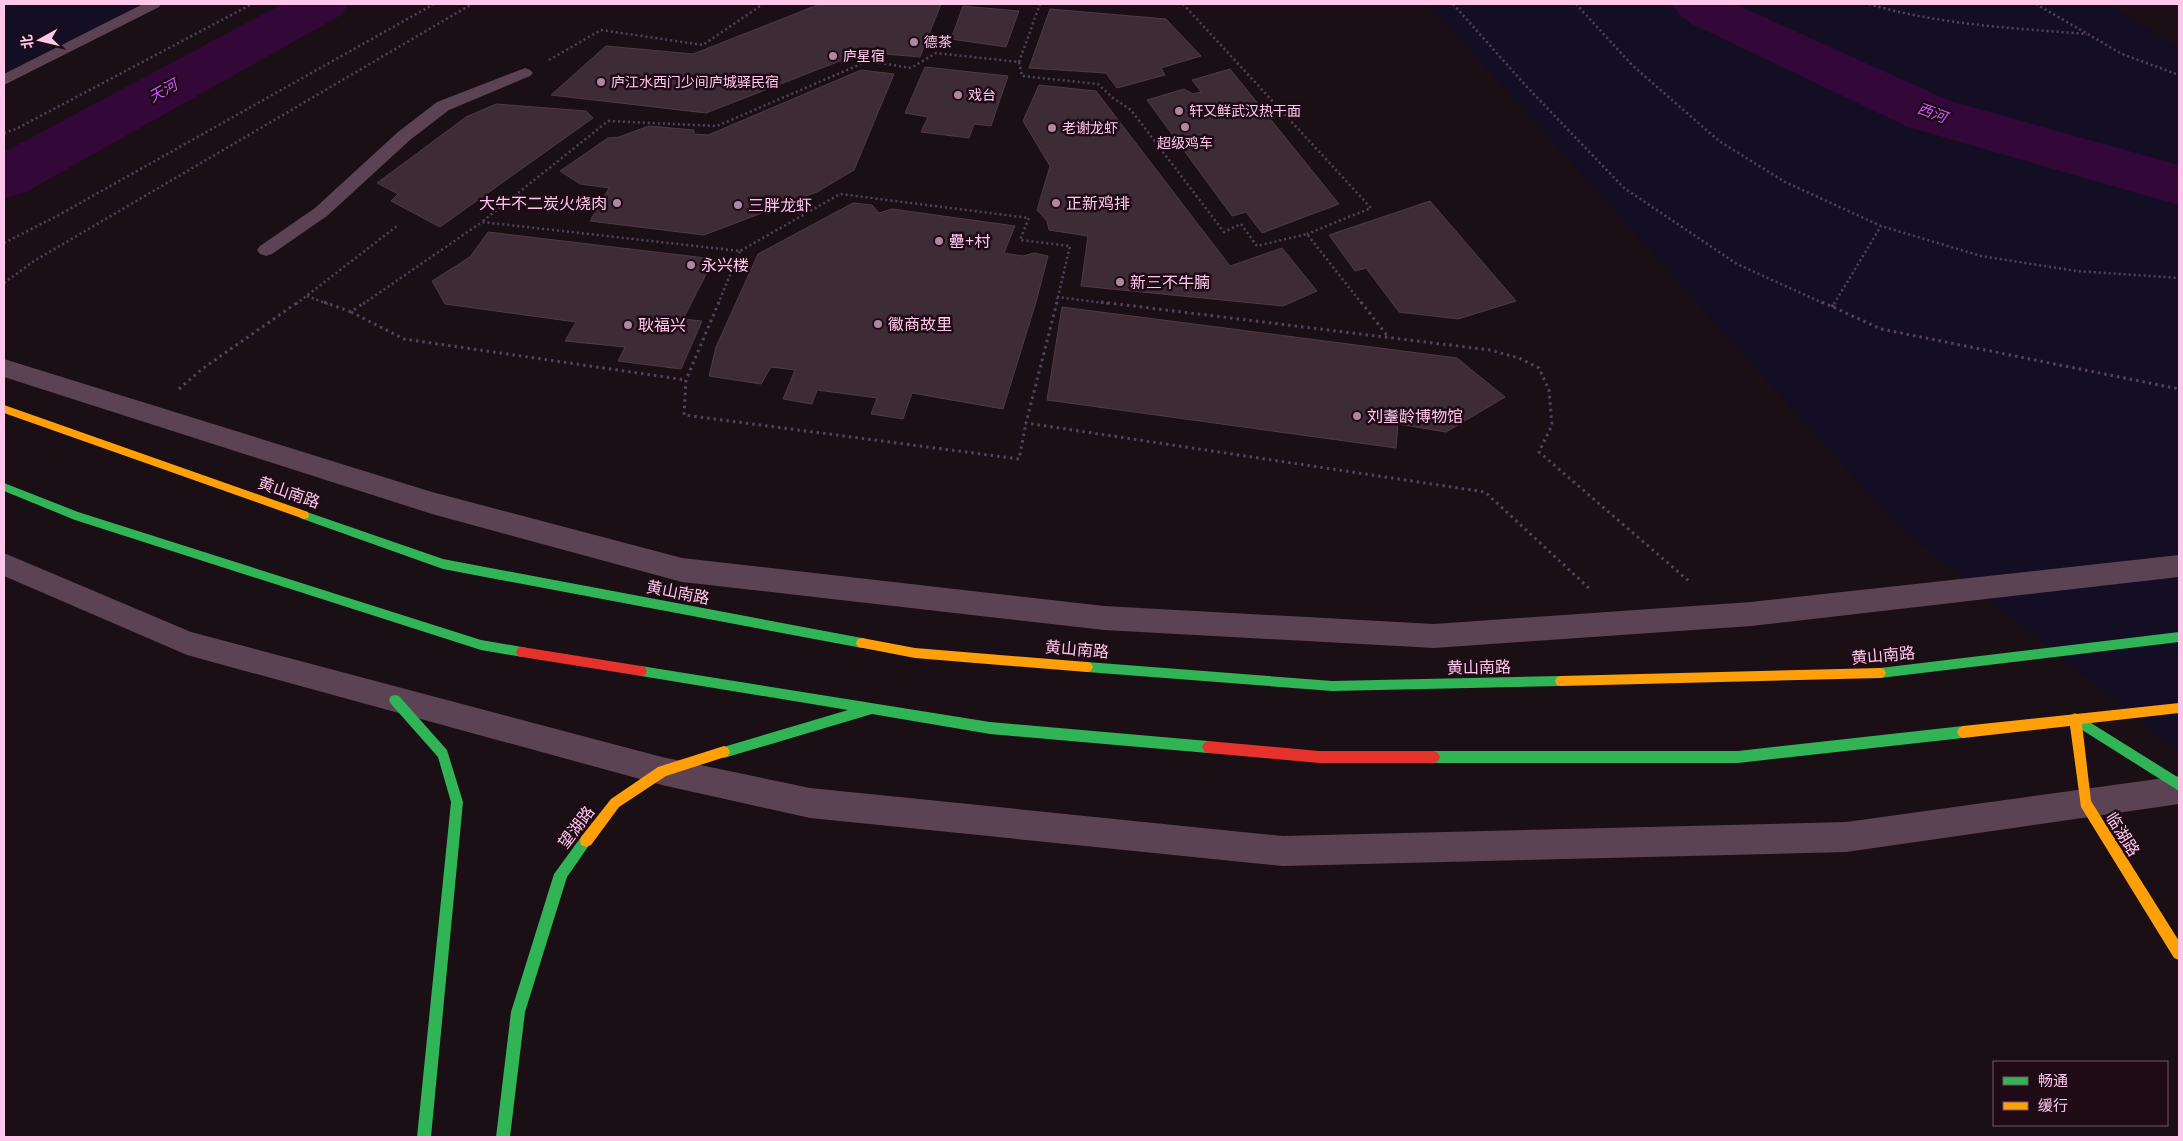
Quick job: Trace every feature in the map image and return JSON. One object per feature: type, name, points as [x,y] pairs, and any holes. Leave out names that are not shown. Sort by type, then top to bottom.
[{"type":"main road","name":"黄山南路","points":[[4,409],[443,564],[916,653],[1332,686],[1872,674],[2179,637]]},
{"type":"main road","points":[[4,487],[75,516],[480,645],[990,728],[1319,757],[1738,756],[2179,708]]},
{"type":"main road","points":[[395,700],[443,754],[458,802],[424,1137]]},
{"type":"main road","name":"望湖路","points":[[503,1137],[518,1012],[561,874],[615,803],[662,771],[871,710]]},
{"type":"main road","points":[[2075,719],[2179,785]]},
{"type":"main road","name":"临湖路","points":[[2075,719],[2085,804],[2179,953]]},
{"type":"street","points":[[4,368],[432,503],[682,570],[1104,618],[1434,636],[1830,606],[2179,566]]},
{"type":"street","points":[[4,564],[187,643],[662,771],[810,803],[1283,851],[1846,837],[2179,790]]},
{"type":"lane","points":[[4,80],[154,4]]},
{"type":"lane","points":[[266,250],[322,212],[345,188],[404,136],[443,106],[525,73]]},
{"type":"path","points":[[4,133],[252,4]]},
{"type":"path","points":[[4,244],[434,4]]},
{"type":"path","points":[[4,283],[42,256],[472,4]]},
{"type":"path","points":[[525,73],[600,30],[703,45],[764,4]]},
{"type":"path","points":[[1040,4],[1019,62],[1022,76],[1098,84],[1113,98],[1131,110],[1224,232],[1241,224],[1257,246],[1308,234],[1371,208],[1184,4]]},
{"type":"path","points":[[1453,4],[1526,86],[1624,188],[1737,264],[1881,330],[2179,389]]},
{"type":"path","points":[[1576,4],[1632,65],[1720,141],[1786,182],[1881,226],[1981,256],[2076,271],[2179,278]]},
{"type":"path","points":[[1869,4],[1940,20],[2086,34]]},
{"type":"path","points":[[2036,4],[2122,54],[2179,75]]},
{"type":"path","points":[[351,312],[482,222],[608,121],[717,126],[868,61],[911,68],[936,54],[1019,62]]},
{"type":"path","points":[[482,222],[740,251],[840,194],[1029,218],[1020,240],[1070,246],[1026,423],[1019,459],[684,415],[686,380],[740,251]]},
{"type":"path","points":[[150,414],[202,369],[307,296],[397,226]]},
{"type":"path","points":[[1832,307],[1881,226]]},
{"type":"path","points":[[1308,234],[1388,338]]},
{"type":"path","points":[[307,296],[351,312],[404,339],[686,380]]},
{"type":"path","points":[[1058,297],[1490,350],[1519,358],[1539,368],[1549,390],[1552,425],[1539,452],[1728,615]]},
{"type":"path","points":[[1026,423],[1485,492],[1597,596]]},
{"type":"shaded area","points":[[4,4],[146,4],[4,76]]},
{"type":"shaded area","points":[[1429,4],[2107,4],[2179,48],[2179,752],[1895,523]]},
{"type":"building","points":[[820,4],[941,4],[920,57],[863,52],[706,113],[551,95],[606,46],[693,54]]},
{"type":"building","points":[[963,6],[1019,11],[1006,47],[951,39]]},
{"type":"building","points":[[1050,9],[1166,19],[1201,56],[1161,68],[1165,75],[1117,88],[1106,73],[1029,68]]},
{"type":"building","name":"戏台","points":[[925,67],[1008,76],[991,126],[974,124],[969,138],[921,132],[928,117],[905,113]]},
{"type":"building","points":[[1230,69],[1339,204],[1262,233],[1246,212],[1232,216],[1147,100],[1184,89],[1193,94],[1201,92],[1192,80]]},
{"type":"building","points":[[861,70],[894,74],[854,170],[817,192],[704,235],[590,221],[609,188],[580,184],[560,171],[608,138],[619,137],[649,126],[694,130],[694,134],[708,135]]},
{"type":"building","points":[[1039,85],[1096,91],[1230,266],[1282,248],[1317,291],[1283,306],[1081,286],[1088,236],[1049,230],[1047,221],[1037,210],[1050,166],[1023,121]]},
{"type":"building","points":[[496,104],[586,111],[593,118],[440,227],[391,201],[398,194],[377,183],[466,117]]},
{"type":"building","points":[[1430,201],[1516,301],[1458,319],[1399,312],[1366,268],[1355,271],[1329,235]]},
{"type":"building","name":"徽商故里","points":[[853,203],[872,205],[879,213],[892,209],[1015,226],[1004,253],[1023,256],[1034,253],[1048,256],[1003,409],[912,393],[903,419],[871,414],[877,398],[817,390],[812,404],[783,399],[795,370],[771,367],[761,384],[709,376],[716,347],[758,254]]},
{"type":"building","points":[[488,232],[714,259],[683,319],[702,321],[681,369],[618,361],[625,347],[565,341],[576,322],[445,304],[432,281],[470,257]]},
{"type":"building","points":[[1062,307],[1457,358],[1505,397],[1446,432],[1398,424],[1396,448],[1047,400]]},
{"type":"waterway","name":"天河","points":[[4,178],[322,4]]},
{"type":"waterway","name":"西河","points":[[1699,4],[1711,13],[1929,114],[2179,185]]},
{"type":"traffic: fast","points":[[4,487],[75,516],[481,645],[522,652]]},
{"type":"traffic: fast","points":[[304,515],[443,564],[862,643]]},
{"type":"traffic: fast","points":[[1880,673],[2179,637]]},
{"type":"traffic: fast","points":[[1087,667],[1332,686],[1561,681]]},
{"type":"traffic: fast","points":[[641,671],[990,728],[1208,747]]},
{"type":"traffic: fast","points":[[395,700],[443,754],[457,802],[424,1137]]},
{"type":"traffic: fast","points":[[724,752],[871,709]]},
{"type":"traffic: fast","points":[[2075,719],[2179,785]]},
{"type":"traffic: fast","points":[[1434,757],[1738,757],[1963,732]]},
{"type":"traffic: fast","points":[[503,1137],[518,1012],[561,874],[586,841]]},
{"type":"traffic: slow","points":[[4,409],[304,515]]},
{"type":"traffic: slow","points":[[862,643],[915,653],[1087,667]]},
{"type":"traffic: slow","points":[[1561,681],[1880,673]]},
{"type":"traffic: slow","points":[[1963,732],[2179,708]]},
{"type":"traffic: slow","points":[[2075,719],[2085,803],[2179,953]]},
{"type":"traffic: slow","points":[[586,841],[615,803],[662,771],[724,752]]},
{"type":"traffic: jam","points":[[522,652],[641,671]]},
{"type":"traffic: jam","points":[[1208,747],[1319,757],[1434,757]]},
{"type":"place","name":"德茶","points":[[914,42]]},
{"type":"place","name":"庐星宿","points":[[833,56]]},
{"type":"place","name":"庐江水西门少间庐城驿民宿","points":[[601,82]]},
{"type":"place","name":"戏台","points":[[958,95]]},
{"type":"place","name":"轩又鲜武汉热干面","points":[[1179,111]]},
{"type":"place","name":"超级鸡车","points":[[1185,127]]},
{"type":"place","name":"老谢龙虾","points":[[1052,128]]},
{"type":"place","name":"大牛不二炭火烧肉","points":[[617,203]]},
{"type":"place","name":"正新鸡排","points":[[1056,203]]},
{"type":"place","name":"三胖龙虾","points":[[738,205]]},
{"type":"place","name":"罍+村","points":[[939,241]]},
{"type":"place","name":"永兴楼","points":[[691,265]]},
{"type":"place","name":"新三不牛腩","points":[[1120,282]]},
{"type":"place","name":"徽商故里","points":[[878,324]]},
{"type":"place","name":"耿福兴","points":[[628,325]]},
{"type":"place","name":"刘耋龄博物馆","points":[[1357,416]]}]
